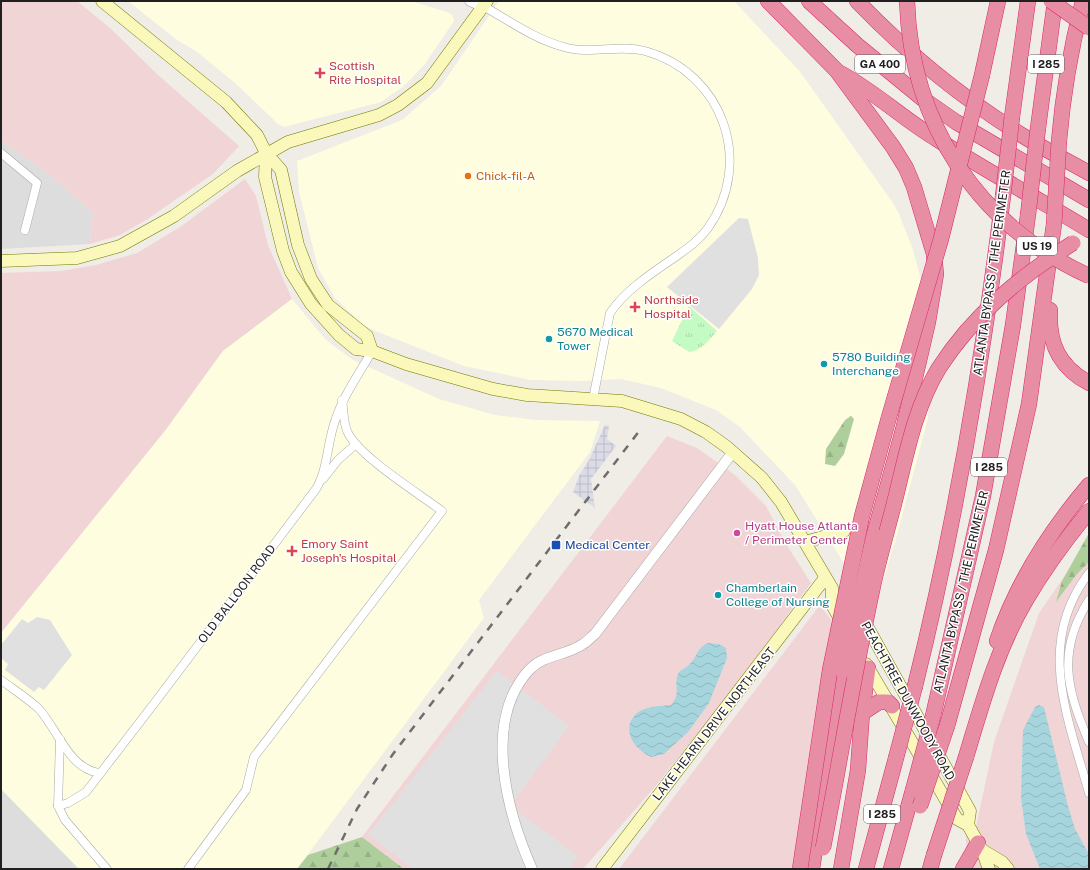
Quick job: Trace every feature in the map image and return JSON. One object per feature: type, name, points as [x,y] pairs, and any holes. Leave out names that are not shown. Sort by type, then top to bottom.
[{"type":"highway","points":[[768,1],[837,72],[894,146],[914,186],[934,254],[934,291],[928,322],[903,430],[874,535],[843,671],[812,869]]},
{"type":"highway","points":[[797,1],[812,17],[838,39],[924,99]]},
{"type":"highway","name":"GA 400","points":[[810,1],[857,45],[924,99],[956,122],[1089,200]]},
{"type":"highway","name":"GA 400","points":[[857,1],[898,40],[950,84],[1019,134],[1089,173]]},
{"type":"highway","name":"US 19","points":[[907,1],[912,56],[921,93],[936,129],[956,163],[973,187],[1015,228],[1041,249],[1089,276]]},
{"type":"highway","points":[[800,869],[830,670],[860,524],[888,416],[941,239],[982,75],[998,1]]},
{"type":"highway","name":"ATLANTA BYPASS / THE PERIMETER","points":[[866,869],[896,758],[938,590],[962,469],[990,301],[1012,117],[1028,1]]},
{"type":"highway","points":[[1051,1],[1089,28]]},
{"type":"highway","name":"ATLANTA BYPASS / THE PERIMETER","points":[[891,869],[933,716],[983,496],[1012,332],[1055,1]]},
{"type":"highway","points":[[900,838],[920,806],[947,726],[996,550],[1030,404],[1054,224],[1063,94],[1074,36],[1083,1]]},
{"type":"highway","points":[[837,72],[862,85],[894,111],[934,138],[1089,230]]},
{"type":"highway","points":[[819,869],[873,584],[913,427],[923,398],[939,368],[954,347],[1005,291],[1041,263],[1089,235]]},
{"type":"highway","points":[[1050,257],[1052,274],[1049,324],[1053,342],[1058,355],[1068,369],[1089,383]]},
{"type":"highway","points":[[985,694],[994,647],[1022,580],[1056,526],[1089,485]]},
{"type":"highway","points":[[932,862],[985,694],[1005,643],[1025,601],[1049,564],[1089,511]]},
{"type":"highway","points":[[841,869],[858,770],[862,713],[868,668]]},
{"type":"highway","points":[[862,713],[879,702],[888,702],[892,706]]},
{"type":"highway","points":[[963,869],[980,847]]},
{"type":"main road","name":"PEACHTREE DUNWOODY ROAD","points":[[102,1],[226,102],[257,135],[266,153],[281,170],[298,245],[312,279],[328,305],[367,336],[372,351]]},
{"type":"main road","points":[[1,262],[77,258],[120,246],[143,235],[174,216],[237,171],[266,153],[288,142],[379,115],[404,101],[427,83],[485,3]]},
{"type":"main road","name":"PEACHTREE DUNWOODY ROAD","points":[[266,153],[265,177],[281,241],[291,272],[300,288],[322,318],[356,349],[372,351],[406,364],[493,389],[527,395],[622,401],[681,419],[706,432],[733,452],[762,478],[781,502],[829,583],[832,605],[957,819],[968,825],[980,847],[989,869]]},
{"type":"main road","points":[[805,542],[844,531]]},
{"type":"main road","name":"PEACHTREE DUNWOODY ROAD","points":[[829,583],[847,591],[905,692],[970,811],[968,825]]},
{"type":"main road","name":"LAKE HEARN DRIVE NORTHEAST","points":[[602,869],[829,583]]},
{"type":"main road","name":"PEACHTREE DUNWOODY ROAD","points":[[980,847],[1002,862],[1008,869]]},
{"type":"street","points":[[470,1],[485,3],[527,33],[564,47],[576,50],[634,49],[645,51],[667,60],[687,72],[702,86],[715,103],[725,124],[730,171],[727,191],[720,209],[708,229],[692,245],[630,291],[616,304],[610,313],[593,399]]},
{"type":"street","points":[[1,153],[37,183],[25,230]]},
{"type":"street","name":"OLD BALLOON ROAD","points":[[58,806],[68,803],[86,792],[318,485],[334,423],[342,400],[372,351]]},
{"type":"street","points":[[188,869],[246,790],[254,757],[442,511],[373,460],[356,444],[347,432],[342,400]]},
{"type":"street","points":[[318,485],[338,460],[356,444]]},
{"type":"street","points":[[532,869],[512,817],[506,788],[504,725],[508,707],[515,691],[529,670],[540,661],[583,644],[595,634],[733,452]]},
{"type":"street","points":[[721,467],[742,460]]},
{"type":"street","points":[[1089,573],[1072,600],[1066,617],[1062,634],[1059,668],[1062,697],[1089,793]]},
{"type":"street","points":[[1089,600],[1077,622],[1068,667],[1071,695],[1089,742]]},
{"type":"street","points":[[1,680],[37,708],[51,724],[78,764],[86,770],[100,772]]},
{"type":"street","points":[[60,739],[58,806],[65,820],[107,869]]},
{"type":"shaded area","points":[[1,1],[77,1],[110,28],[158,75],[239,146],[213,174],[146,220],[120,235],[90,244],[93,213],[51,176],[1,140]]},
{"type":"shaded area","name":"Scottish Rite Hospital","points":[[128,1],[411,1],[450,13],[453,16],[454,21],[425,64],[404,86],[381,102],[284,127],[278,124],[235,83],[196,51],[177,40]]},
{"type":"shaded area","name":"Northside Hospital","points":[[499,1],[734,1],[801,73],[893,203],[912,247],[924,291],[928,418],[896,538],[873,615],[861,597],[843,562],[795,485],[740,427],[716,410],[661,388],[621,379],[581,381],[531,380],[464,366],[373,330],[362,324],[335,298],[318,268],[299,192],[297,161],[402,120],[441,86]]},
{"type":"shaded area","points":[[1,140],[51,176],[93,213],[90,244],[1,249]]},
{"type":"shaded area","points":[[245,179],[256,196],[268,245],[292,299],[223,351],[165,431],[1,633],[1,273],[61,271],[96,265],[137,253],[180,227]]},
{"type":"shaded area","points":[[739,218],[748,219],[758,258],[759,275],[752,289],[719,329],[667,287]]},
{"type":"shaded area","name":"Emory Saint Joseph's Hospital","points":[[292,299],[326,340],[353,360],[439,399],[495,415],[536,420],[600,421],[590,452],[479,600],[484,618],[297,869],[79,869],[1,789],[1,633],[165,431],[223,351]]},
{"type":"shaded area","points":[[605,425],[609,426],[607,439],[616,446],[591,479],[595,508],[573,492],[579,476],[589,460]]},
{"type":"shaded area","points":[[667,436],[697,448],[735,475],[766,506],[786,544],[811,583],[737,684],[654,788],[583,869],[404,869],[362,837]]},
{"type":"shaded area","points":[[1089,541],[1089,869],[960,869],[966,857],[966,835],[976,827],[994,742],[1039,613]]},
{"type":"shaded area","points":[[820,605],[856,654],[811,869],[619,869]]},
{"type":"shaded area","points":[[37,617],[50,620],[72,655],[44,690],[39,687],[34,692],[5,670],[8,664],[1,658],[1,645],[22,619],[28,623]]},
{"type":"shaded area","points":[[497,671],[569,726],[510,806],[578,856],[569,869],[414,869],[368,835]]},
{"type":"shaded area","points":[[1,789],[79,869],[1,869]]},
{"type":"green space","points":[[689,306],[717,331],[701,347],[689,352],[672,341]]},
{"type":"green space","points":[[851,416],[854,419],[844,454],[835,466],[825,464],[826,449],[845,420]]},
{"type":"green space","points":[[1089,533],[1089,562],[1076,575],[1056,602],[1062,581]]},
{"type":"green space","points":[[362,837],[404,869],[297,869],[308,855]]},
{"type":"water","points":[[708,643],[719,644],[726,648],[727,658],[709,703],[688,732],[664,754],[651,757],[642,751],[631,739],[629,729],[631,721],[637,713],[644,709],[655,706],[671,705],[677,693],[676,682],[679,672],[693,661],[699,650]]},
{"type":"water","points":[[1039,705],[1044,707],[1075,829],[1089,854],[1089,869],[1040,869],[1026,834],[1021,798],[1023,730],[1035,707]]},
{"type":"railway","points":[[328,869],[357,809],[393,754],[640,430]]},
{"type":"place","name":"Scottish Rite Hospital","points":[[320,73]]},
{"type":"place","name":"Chick-fil-A","points":[[468,176]]},
{"type":"place","name":"Northside Hospital","points":[[635,307]]},
{"type":"place","name":"5670 Medical Tower","points":[[549,339]]},
{"type":"place","name":"5780 Building Interchange","points":[[824,364]]},
{"type":"place","name":"Hyatt House Atlanta / Perimeter Center","points":[[737,533]]},
{"type":"place","name":"Medical Center","points":[[556,545]]},
{"type":"place","name":"Emory Saint Joseph's Hospital","points":[[292,551]]},
{"type":"place","name":"Chamberlain College of Nursing","points":[[718,595]]}]
